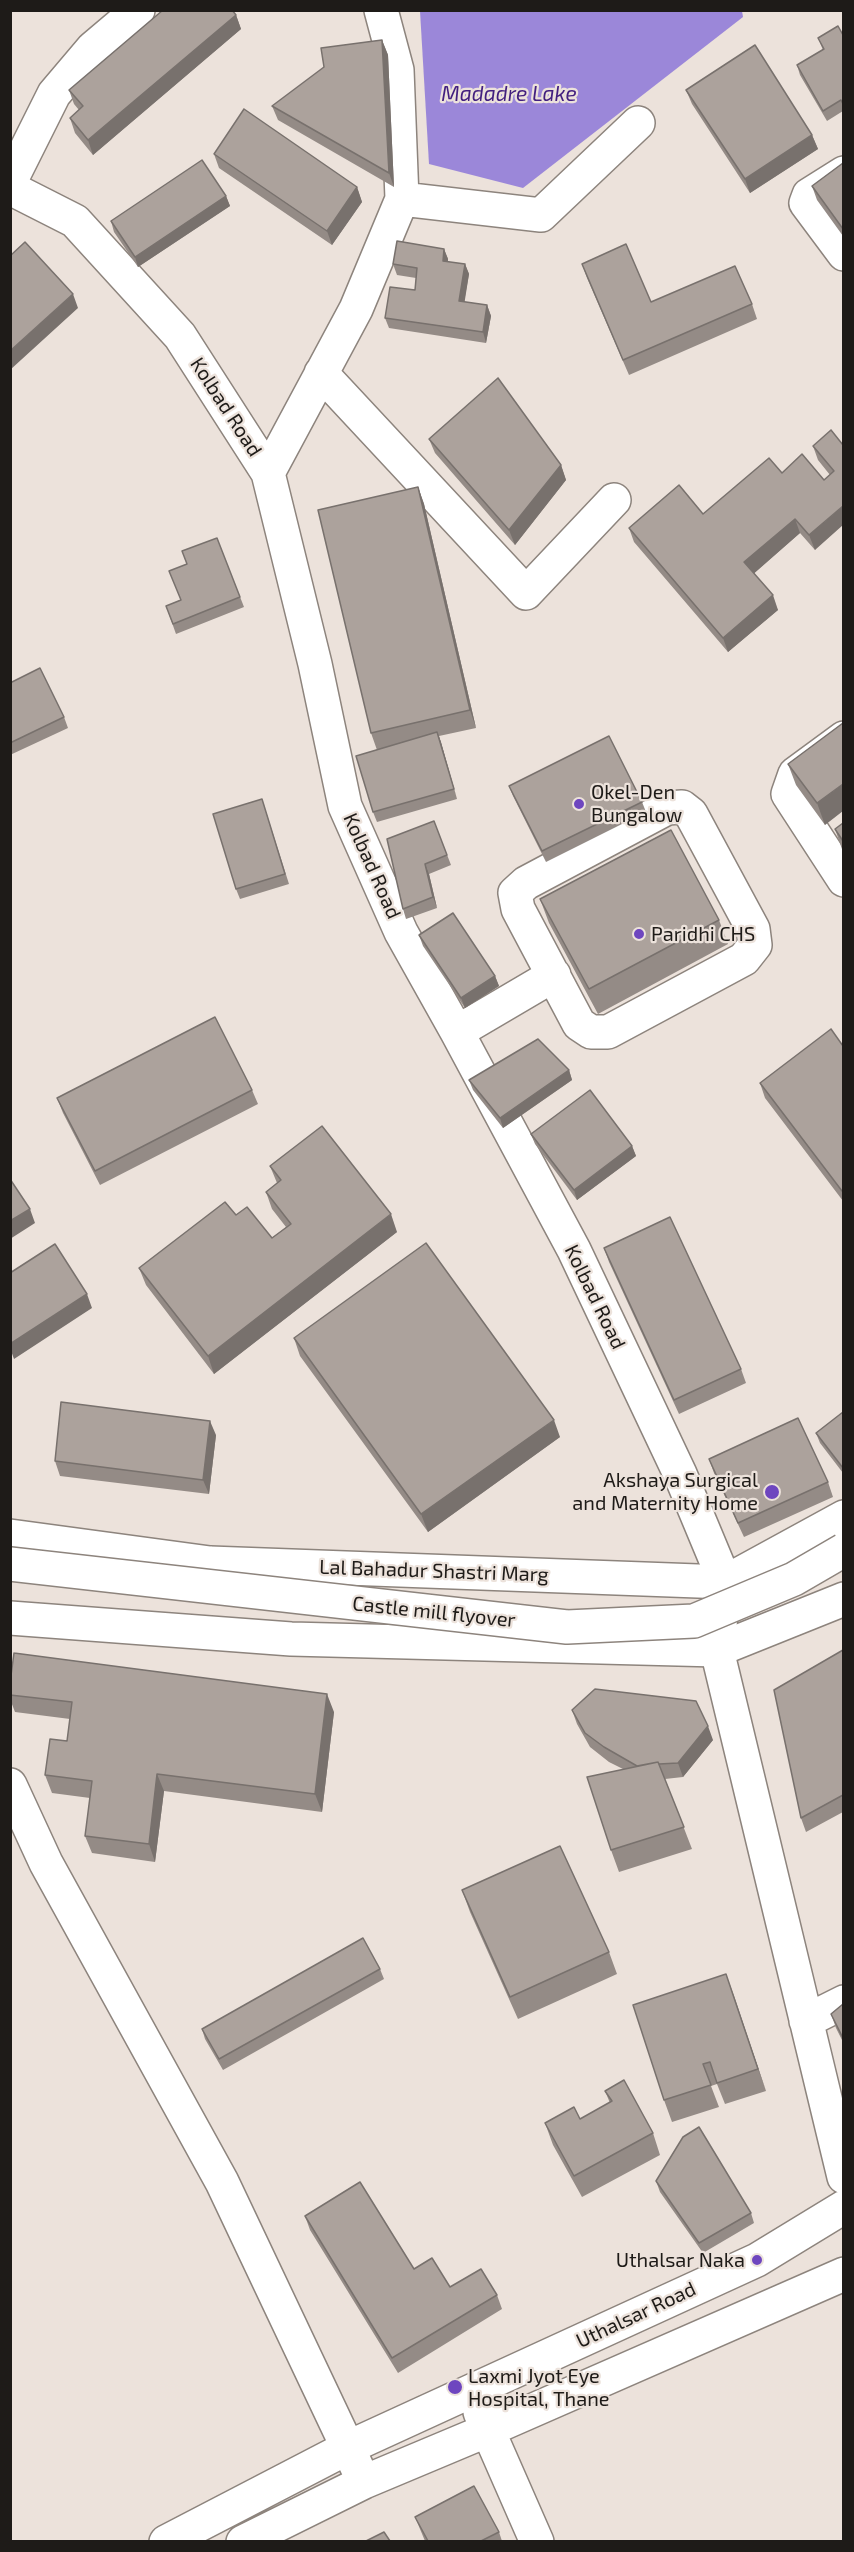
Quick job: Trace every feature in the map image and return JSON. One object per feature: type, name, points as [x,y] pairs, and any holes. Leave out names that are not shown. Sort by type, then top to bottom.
[{"type":"street","points":[[10,182],[54,94],[93,48],[138,10]]},
{"type":"street","points":[[268,473],[356,309],[402,199],[397,70],[381,10]]},
{"type":"street","points":[[402,199],[541,215],[638,123]]},
{"type":"street","points":[[843,173],[809,195],[806,203],[843,254]]},
{"type":"street","name":"Kolbad Road","points":[[10,188],[75,221],[180,336],[268,473],[315,664],[345,806],[401,932],[458,1032],[574,1250],[680,1474],[724,1582]]},
{"type":"street","points":[[321,374],[526,593],[614,500]]},
{"type":"street","points":[[843,738],[795,774],[788,794],[843,880]]},
{"type":"street","points":[[682,807],[692,814],[753,929],[755,945],[744,959],[608,1032],[591,1032],[579,1024],[554,975],[518,909],[515,893],[526,883],[666,808],[682,807]]},
{"type":"street","points":[[458,1032],[554,975]]},
{"type":"street","points":[[843,1517],[724,1582],[717,1650],[843,2177]]},
{"type":"street","name":"Lal Bahadur Shastri Marg","points":[[10,1536],[210,1563],[724,1582]]},
{"type":"street","name":"Castle mill flyover","points":[[10,1564],[567,1627],[694,1621],[794,1579],[843,1550]]},
{"type":"street","points":[[10,1618],[291,1639],[717,1650],[843,1599]]},
{"type":"street","points":[[10,1785],[46,1863],[222,2182],[363,2481]]},
{"type":"street","points":[[806,2021],[843,2002]]},
{"type":"street","name":"Uthalsar Road","points":[[166,2541],[225,2528],[347,2448],[757,2260],[843,2207]]},
{"type":"street","points":[[243,2541],[363,2481],[488,2430],[843,2274]]},
{"type":"street","points":[[471,2391],[537,2541]]},
{"type":"water","name":"Madadre Lake","points":[[420,11],[742,11],[743,17],[523,188],[429,164]]},
{"type":"building","points":[[163,10],[232,10],[236,15],[88,140],[70,118],[83,106],[69,90]]},
{"type":"building","points":[[838,26],[843,35],[843,104],[841,100],[823,111],[797,65],[824,49],[818,38]]},
{"type":"building","points":[[382,40],[389,173],[272,106],[324,67],[321,48]]},
{"type":"building","points":[[755,45],[812,135],[745,179],[686,90]]},
{"type":"building","points":[[244,109],[357,187],[327,231],[214,154]]},
{"type":"building","points":[[202,160],[226,196],[135,257],[111,221]]},
{"type":"building","points":[[843,163],[843,229],[812,186]]},
{"type":"building","points":[[397,241],[444,249],[443,261],[465,264],[459,301],[487,305],[483,332],[385,318],[390,287],[415,290],[417,268],[393,264]]},
{"type":"building","points":[[25,242],[73,294],[10,351],[10,256]]},
{"type":"building","points":[[626,244],[651,302],[735,266],[752,304],[623,360],[582,264]]},
{"type":"building","points":[[498,378],[561,465],[509,530],[429,439]]},
{"type":"building","points":[[831,430],[843,445],[843,506],[809,535],[795,519],[744,562],[773,595],[723,638],[629,528],[679,485],[703,514],[769,458],[782,473],[802,454],[824,480],[834,471],[813,446]]},
{"type":"building","points":[[418,487],[470,710],[371,733],[318,510]]},
{"type":"building","points":[[217,538],[240,597],[173,624],[166,606],[181,600],[169,571],[187,564],[182,551]]},
{"type":"building","points":[[40,668],[64,717],[10,743],[10,683]]},
{"type":"building","points":[[843,723],[843,784],[817,803],[788,764]]},
{"type":"building","points":[[437,732],[454,789],[373,812],[356,756]]},
{"type":"building","name":"Okel-Den Bungalow","points":[[609,736],[642,802],[542,851],[509,786]]},
{"type":"building","points":[[262,799],[285,874],[236,889],[213,814]]},
{"type":"building","points":[[434,821],[447,855],[425,864],[433,897],[403,909],[387,839]]},
{"type":"building","points":[[843,823],[843,841],[835,829]]},
{"type":"building","name":"Paridhi CHS","points":[[671,830],[719,920],[589,989],[540,899]]},
{"type":"building","points":[[453,913],[495,976],[461,998],[419,935]]},
{"type":"building","points":[[215,1017],[252,1090],[95,1171],[57,1098]]},
{"type":"building","points":[[831,1029],[843,1046],[842,1191],[760,1083]]},
{"type":"building","points":[[538,1039],[569,1070],[500,1118],[469,1080]]},
{"type":"building","points":[[590,1090],[632,1146],[574,1190],[531,1134]]},
{"type":"building","points":[[322,1126],[391,1214],[208,1356],[139,1268],[225,1202],[236,1215],[247,1207],[272,1238],[291,1224],[266,1192],[281,1180],[270,1166]]},
{"type":"building","points":[[10,1179],[30,1209],[10,1221]]},
{"type":"building","points":[[670,1217],[741,1369],[674,1400],[604,1248]]},
{"type":"building","points":[[426,1243],[554,1420],[421,1514],[294,1338]]},
{"type":"building","points":[[55,1244],[87,1294],[10,1344],[10,1273]]},
{"type":"building","points":[[61,1402],[210,1421],[203,1480],[55,1461]]},
{"type":"building","points":[[843,1412],[843,1468],[816,1433]]},
{"type":"building","points":[[798,1418],[828,1482],[738,1523],[709,1459]]},
{"type":"building","points":[[843,1650],[843,1795],[801,1818],[774,1690]]},
{"type":"building","points":[[14,1653],[327,1694],[315,1794],[157,1774],[149,1844],[85,1836],[92,1781],[45,1775],[50,1739],[67,1741],[72,1702],[10,1695]]},
{"type":"building","points":[[595,1689],[696,1701],[708,1726],[678,1763],[659,1764],[658,1762],[637,1766],[585,1733],[572,1710]]},
{"type":"building","points":[[658,1762],[684,1827],[611,1850],[587,1777]]},
{"type":"building","points":[[560,1846],[609,1952],[510,1997],[462,1890]]},
{"type":"building","points":[[363,1938],[380,1969],[219,2059],[202,2029]]},
{"type":"building","points":[[726,1974],[758,2069],[717,2083],[710,2062],[703,2064],[711,2085],[664,2100],[633,2005]]},
{"type":"building","points":[[843,2004],[843,2038],[831,2014]]},
{"type":"building","points":[[624,2080],[653,2133],[574,2176],[545,2123],[574,2107],[580,2119],[612,2101],[605,2091]]},
{"type":"building","points":[[699,2127],[751,2213],[699,2243],[656,2181],[683,2137]]},
{"type":"building","points":[[360,2182],[414,2269],[432,2258],[450,2287],[481,2269],[497,2295],[392,2358],[305,2216]]},
{"type":"building","points":[[474,2486],[499,2532],[481,2541],[428,2541],[415,2517]]},
{"type":"building","points":[[384,2532],[390,2541],[366,2541]]},
{"type":"place","name":"Okel-Den Bungalow","points":[[579,804]]},
{"type":"place","name":"Paridhi CHS","points":[[639,934]]},
{"type":"place","name":"Akshaya Surgical and Maternity Home","points":[[772,1492]]},
{"type":"place","name":"Uthalsar Naka","points":[[757,2260]]},
{"type":"place","name":"Laxmi Jyot Eye Hospital, Thane","points":[[455,2387]]}]
